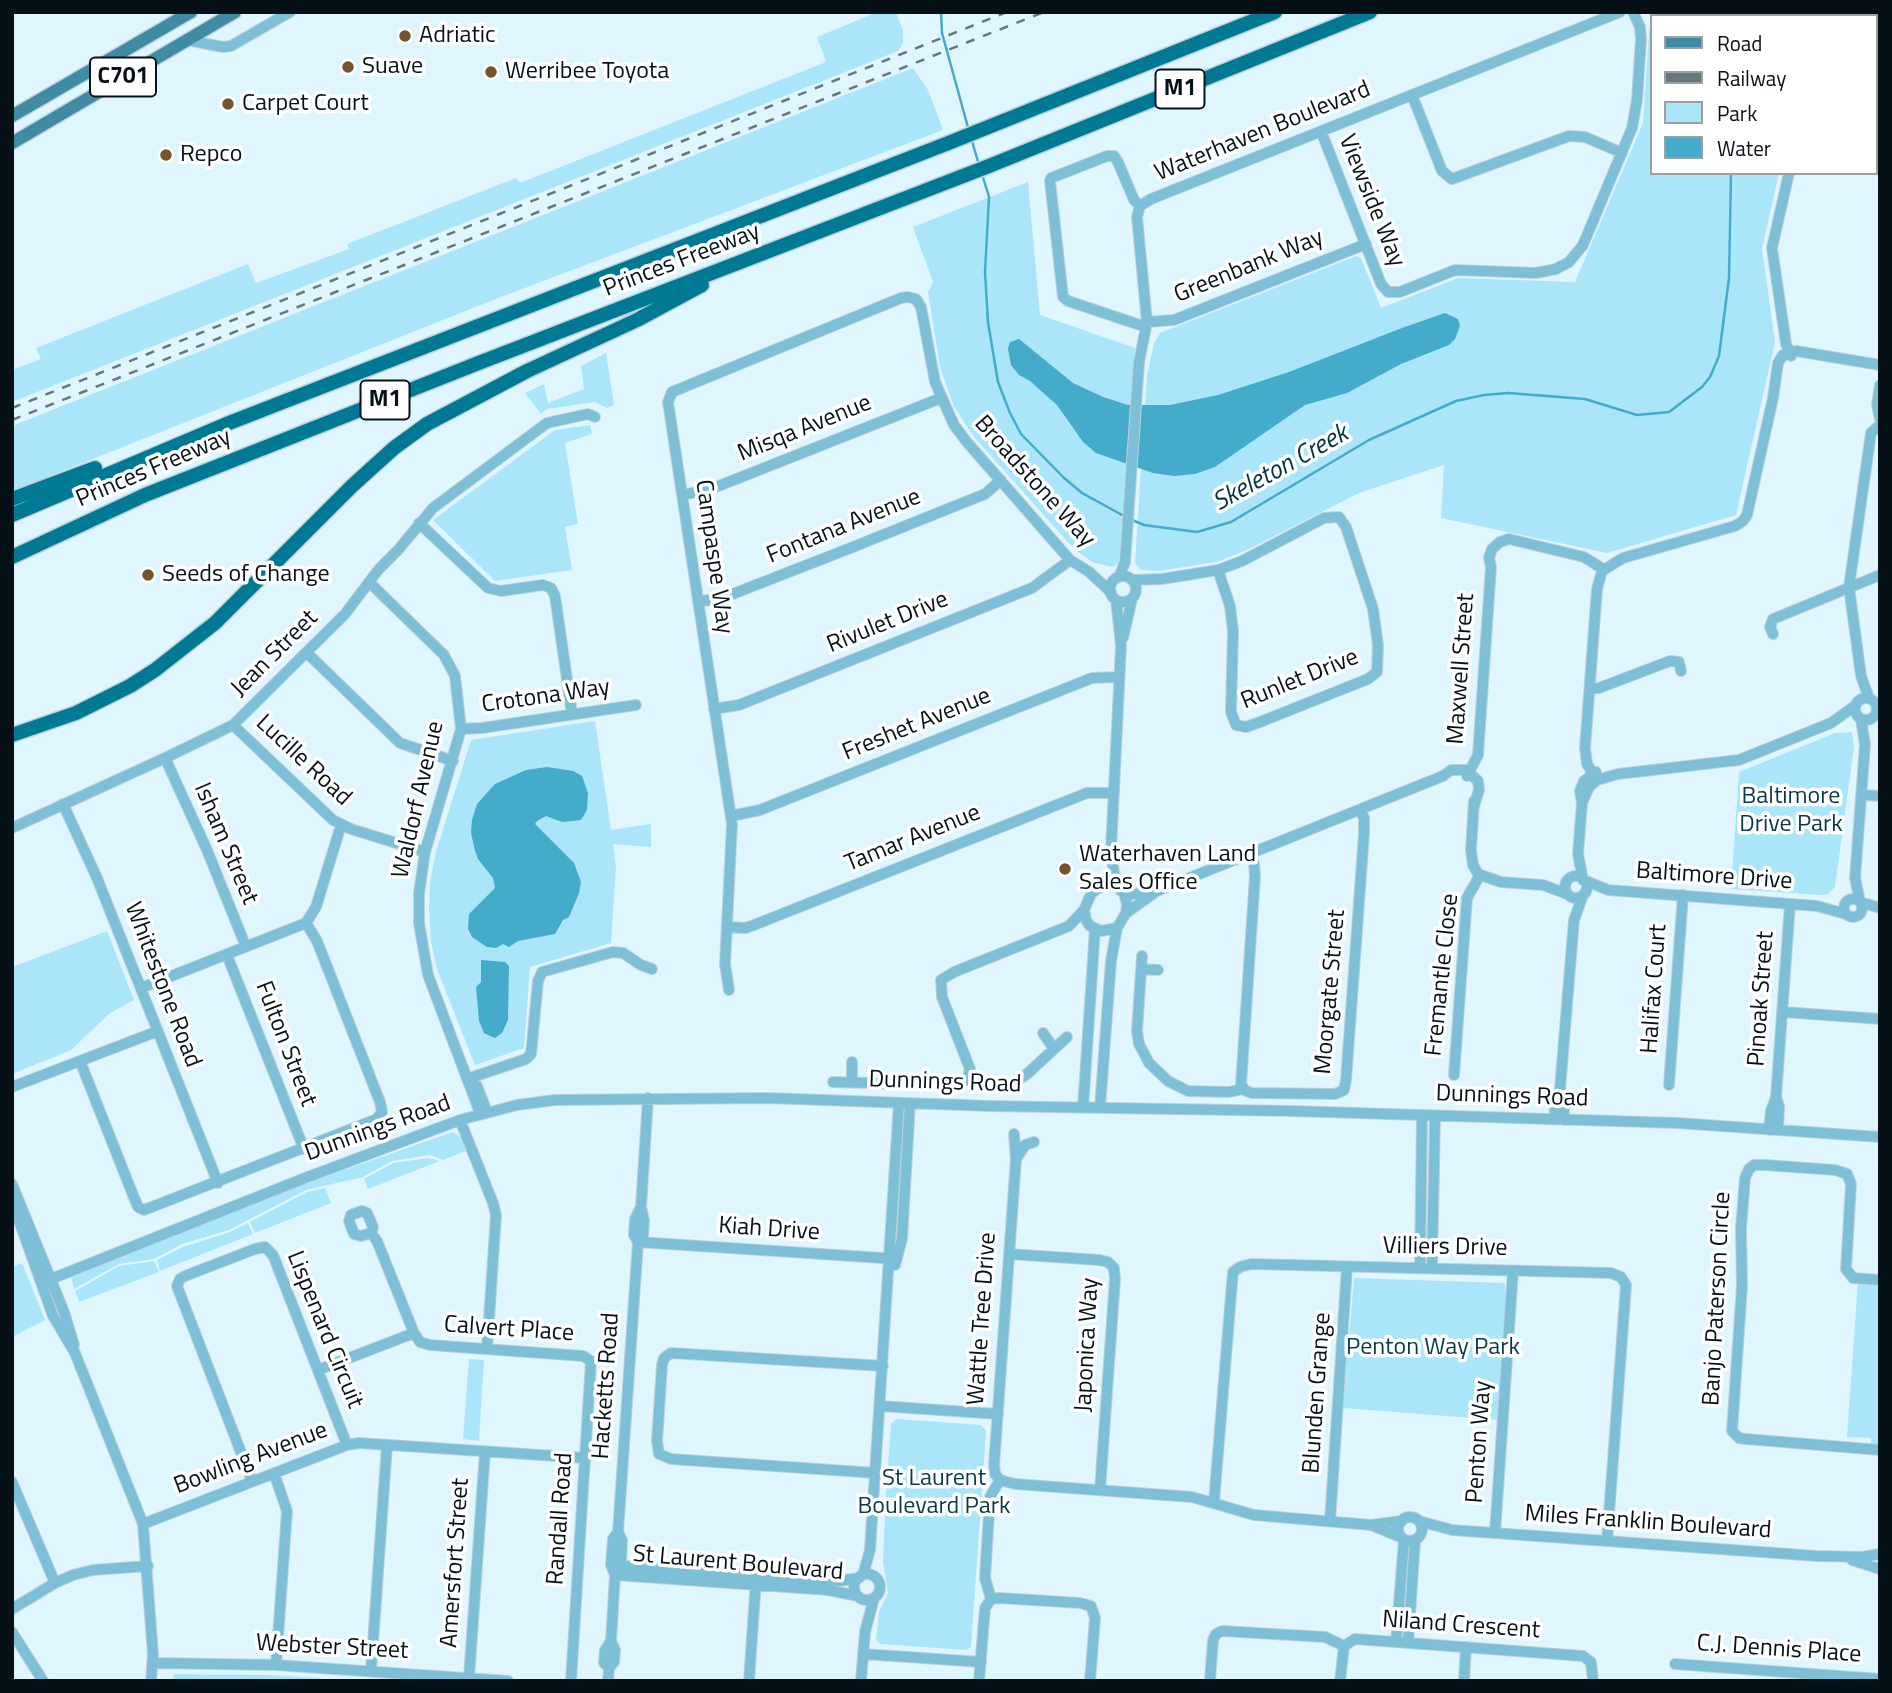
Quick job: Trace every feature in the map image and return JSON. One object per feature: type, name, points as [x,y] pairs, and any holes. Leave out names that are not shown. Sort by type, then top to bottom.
[{"type":"highway","name":"Princes Freeway","points":[[12,514],[229,422],[980,131],[1275,12]]},
{"type":"highway","name":"Princes Freeway","points":[[12,557],[145,495],[989,166],[1370,12]]},
{"type":"highway","points":[[12,735],[103,701],[155,670],[215,623],[360,478],[427,424],[468,401],[637,320],[762,254]]},
{"type":"highway","points":[[12,499],[229,422]]},
{"type":"main road","name":"C701","points":[[12,116],[191,12]]},
{"type":"main road","name":"C701","points":[[12,143],[235,12]]},
{"type":"main road","points":[[116,56],[127,75]]},
{"type":"main road","points":[[78,78],[89,97]]},
{"type":"street","points":[[187,40],[231,46],[290,12]]},
{"type":"street","name":"Waterhaven Boulevard","points":[[1118,578],[1125,562],[1140,356],[1147,325],[1137,217],[1140,205],[1620,12]]},
{"type":"street","name":"Viewside Way","points":[[1321,131],[1381,284],[1388,292],[1392,293],[1455,270],[1536,273],[1556,269],[1569,262],[1583,246],[1632,128],[1637,100],[1641,35],[1633,12]]},
{"type":"street","points":[[1412,95],[1443,171],[1452,179],[1569,136],[1585,137],[1622,153]]},
{"type":"street","points":[[1140,205],[1132,195],[1116,158],[1111,155],[1051,178],[1050,181],[1062,293],[1068,301],[1147,325]]},
{"type":"street","points":[[1595,777],[1587,764],[1585,748],[1597,589],[1595,576],[1611,559],[1623,558],[1728,527],[1747,509],[1778,372],[1790,354],[1772,248],[1789,175]]},
{"type":"street","name":"Greenbank Way","points":[[1147,325],[1174,320],[1366,244]]},
{"type":"street","name":"Campaspe Way","points":[[729,990],[725,964],[733,839],[731,816],[668,402],[672,391],[901,299],[916,299]]},
{"type":"street","name":"Broadstone Way","points":[[916,299],[921,307],[930,363],[941,398],[954,425],[1070,559],[1088,571],[1113,596]]},
{"type":"street","points":[[1790,354],[1805,353],[1880,365]]},
{"type":"street","points":[[1880,386],[1877,405],[1880,419]]},
{"type":"street","name":"Misqa Avenue","points":[[683,495],[711,489],[941,398]]},
{"type":"street","name":"Jean Street","points":[[12,828],[233,724],[345,614],[433,508],[547,423],[588,414],[596,417]]},
{"type":"street","points":[[1870,715],[1855,712],[1861,676],[1849,587],[1876,435],[1872,431],[1880,425]]},
{"type":"street","name":"Fontana Avenue","points":[[698,602],[726,597],[985,494],[1001,480]]},
{"type":"street","name":"Runlet Drive","points":[[1339,517],[1346,527],[1376,625],[1379,665],[1376,674],[1260,722],[1246,727],[1236,725],[1231,712],[1233,631],[1230,606],[1218,570],[1242,561],[1324,518],[1339,517]]},
{"type":"street","points":[[419,523],[492,590],[543,585],[551,588],[555,596],[572,714]]},
{"type":"street","name":"Maxwell Street","points":[[1478,878],[1467,866],[1479,785],[1468,774],[1478,755],[1490,554],[1496,545],[1509,539],[1584,557],[1601,568]]},
{"type":"street","name":"Rivulet Drive","points":[[715,709],[739,705],[1032,589],[1070,559]]},
{"type":"street","name":"Waterhaven Boulevard","points":[[1125,562],[1131,580]]},
{"type":"street","points":[[1121,645],[1111,586],[1118,578],[1162,579],[1218,570]]},
{"type":"street","name":"Broadstone Way","points":[[1088,571],[1118,578]]},
{"type":"street","points":[[1773,634],[1770,627],[1773,619],[1880,575]]},
{"type":"street","points":[[1113,596],[1123,602],[1162,579]]},
{"type":"street","points":[[1126,913],[1123,892],[1115,880],[1112,861],[1121,645],[1136,585],[1131,580]]},
{"type":"street","name":"Waldorf Avenue","points":[[369,582],[448,660],[455,676],[461,729],[425,852],[419,906],[422,952],[435,995],[484,1113]]},
{"type":"street","points":[[307,653],[400,743],[453,761]]},
{"type":"street","points":[[1590,689],[1670,661],[1679,662],[1681,671]]},
{"type":"street","points":[[1861,676],[1876,704],[1870,715],[1865,745],[1855,878],[1843,909],[1846,914],[1854,917],[1880,910]]},
{"type":"street","name":"Freshet Avenue","points":[[731,816],[760,810],[1091,678],[1119,677]]},
{"type":"street","points":[[1831,723],[1862,699],[1874,698]]},
{"type":"street","name":"Crotona Way","points":[[461,729],[636,705]]},
{"type":"street","points":[[1595,777],[1732,762],[1831,723],[1870,715]]},
{"type":"street","name":"Lucille Road","points":[[233,724],[341,825],[425,852]]},
{"type":"street","name":"Isham Street","points":[[165,758],[207,850],[246,947]]},
{"type":"street","points":[[1100,1108],[1111,961],[1117,928],[1126,913],[1157,891],[1456,769],[1468,774]]},
{"type":"street","points":[[1559,1120],[1555,1105],[1560,1089],[1574,920],[1586,887],[1578,854],[1582,803],[1595,777]]},
{"type":"street","name":"Tamar Avenue","points":[[728,927],[745,928],[754,925],[1087,793],[1114,793]]},
{"type":"street","points":[[1862,795],[1880,796]]},
{"type":"street","name":"Whitestone Road","points":[[63,804],[97,878],[218,1183]]},
{"type":"street","name":"Moorgate Street","points":[[1243,1088],[1252,1093],[1329,1095],[1341,1092],[1346,1086],[1364,834],[1364,818],[1360,810]]},
{"type":"street","points":[[141,988],[306,923],[316,907],[341,825]]},
{"type":"street","points":[[1142,956],[1137,1031],[1139,1044],[1149,1063],[1168,1081],[1188,1091],[1229,1092],[1243,1088],[1240,1074],[1255,876],[1250,854]]},
{"type":"street","points":[[1574,920],[1565,888],[1578,854]]},
{"type":"street","points":[[833,1082],[962,1083],[968,1078],[969,1064],[942,997],[940,983],[946,975],[1069,926],[1084,910],[1112,861]]},
{"type":"street","points":[[1478,878],[1487,884],[1501,882],[1543,885],[1567,881],[1574,877],[1583,880]]},
{"type":"street","name":"Fremantle Close","points":[[1454,1075],[1467,898],[1478,878]]},
{"type":"street","points":[[1855,878],[1862,909],[1860,914]]},
{"type":"street","name":"Baltimore Drive","points":[[1583,880],[1608,890]]},
{"type":"street","points":[[1543,885],[1575,898],[1583,895]]},
{"type":"street","points":[[1098,888],[1107,886],[1123,892],[1157,891]]},
{"type":"street","name":"Baltimore Drive","points":[[1583,895],[1608,890],[1683,895],[1817,906],[1846,914]]},
{"type":"street","name":"Halifax Court","points":[[1669,1085],[1683,895]]},
{"type":"street","points":[[1846,901],[1854,898],[1880,910]]},
{"type":"street","name":"Baltimore Drive","points":[[1817,906],[1846,901]]},
{"type":"street","name":"Pinoak Street","points":[[1774,1130],[1771,1111],[1776,1097],[1790,904]]},
{"type":"street","points":[[1083,1108],[1092,928],[1086,920],[1084,910]]},
{"type":"street","points":[[80,1061],[138,1207],[144,1210],[373,1122],[382,1112],[380,1102],[317,941],[306,923]]},
{"type":"street","points":[[1069,926],[1107,931],[1117,928]]},
{"type":"street","points":[[470,1078],[526,1059],[531,1054],[538,978],[542,972],[613,951],[623,953],[652,969]]},
{"type":"street","name":"Fulton Street","points":[[227,954],[304,1149]]},
{"type":"street","points":[[1142,969],[1158,970]]},
{"type":"street","points":[[1783,1012],[1880,1019]]},
{"type":"street","points":[[12,1087],[158,1031]]},
{"type":"street","points":[[1043,1033],[1054,1049]]},
{"type":"street","points":[[968,1078],[988,1086],[1010,1085],[1027,1074],[1067,1037]]},
{"type":"street","points":[[852,1062],[852,1082]]},
{"type":"street","name":"Hacketts Road","points":[[610,1672],[604,1663],[606,1650],[611,1642],[616,1568],[622,1541],[618,1532],[638,1242],[634,1235],[635,1219],[641,1207],[648,1098]]},
{"type":"street","name":"Dunnings Road","points":[[46,1281],[460,1120],[555,1100],[768,1098],[1436,1116],[1677,1123],[1880,1137]]},
{"type":"street","points":[[861,1681],[865,1632],[864,1598],[854,1589],[870,1550],[905,1103]]},
{"type":"street","points":[[1420,1268],[1422,1116]]},
{"type":"street","points":[[1432,1268],[1436,1116]]},
{"type":"street","points":[[460,1120],[496,1215],[486,1349]]},
{"type":"street","name":"Wattle Tree Drive","points":[[1000,1480],[994,1470],[1016,1160],[1014,1134]]},
{"type":"street","points":[[1016,1160],[1025,1145],[1034,1142]]},
{"type":"street","name":"Banjo Paterson Circle","points":[[1880,1280],[1853,1278],[1846,1269],[1851,1184],[1847,1174],[1835,1170],[1765,1165],[1754,1165],[1748,1169],[1741,1229],[1742,1286],[1732,1426],[1734,1435],[1746,1439],[1880,1450]]},
{"type":"street","points":[[12,1184],[46,1281],[53,1315],[75,1353],[143,1524],[154,1663],[152,1681]]},
{"type":"street","points":[[12,1201],[46,1281]]},
{"type":"street","name":"Calvert Place","points":[[371,1233],[377,1241],[417,1340],[425,1345],[583,1356],[590,1360]]},
{"type":"street","name":"Kiah Drive","points":[[638,1242],[893,1259]]},
{"type":"street","name":"Lispenard Circuit","points":[[252,1481],[179,1294],[178,1282],[185,1276],[255,1249],[268,1248],[347,1444]]},
{"type":"street","name":"Japonica Way","points":[[1009,1254],[1108,1262],[1114,1268],[1101,1490]]},
{"type":"street","name":"Villiers Drive","points":[[1214,1502],[1233,1272],[1240,1267],[1251,1264],[1611,1273],[1618,1275],[1625,1283],[1607,1541]]},
{"type":"street","name":"Blunden Grange","points":[[1330,1521],[1347,1267]]},
{"type":"street","name":"Penton Way","points":[[1495,1533],[1513,1271]]},
{"type":"street","points":[[318,1370],[414,1333]]},
{"type":"street","points":[[876,1473],[671,1459],[660,1454],[657,1441],[662,1365],[664,1358],[671,1353],[883,1366]]},
{"type":"street","name":"Randall Road","points":[[570,1681],[592,1367],[590,1360]]},
{"type":"street","points":[[880,1406],[998,1414]]},
{"type":"street","name":"Bowling Avenue","points":[[143,1524],[347,1444],[586,1458]]},
{"type":"street","points":[[371,1671],[387,1445]]},
{"type":"street","name":"Amersfort Street","points":[[470,1678],[485,1452]]},
{"type":"street","points":[[274,1473],[287,1511],[276,1665]]},
{"type":"street","points":[[979,1681],[985,1608],[991,1599],[985,1578],[990,1497],[1000,1480],[1008,1483],[1192,1497],[1254,1515],[1371,1525],[1413,1517],[1419,1521],[1423,1531],[1409,1539],[1371,1525]]},
{"type":"street","points":[[12,1482],[55,1583]]},
{"type":"street","points":[[1402,1521],[1398,1530],[1409,1539]]},
{"type":"street","name":"Miles Franklin Boulevard","points":[[1419,1521],[1452,1530],[1842,1558],[1880,1555]]},
{"type":"street","name":"Miles Franklin Boulevard","points":[[1409,1539],[1452,1530]]},
{"type":"street","points":[[1396,1642],[1409,1539]]},
{"type":"street","points":[[1408,1643],[1409,1539]]},
{"type":"street","points":[[864,1598],[880,1589],[870,1550]]},
{"type":"street","points":[[1880,1555],[1880,1568]]},
{"type":"street","name":"Miles Franklin Boulevard","points":[[1842,1558],[1880,1568]]},
{"type":"street","points":[[12,1609],[55,1583],[93,1570],[148,1566]]},
{"type":"street","name":"St Laurent Boulevard","points":[[616,1568],[756,1580],[839,1591],[864,1598]]},
{"type":"street","points":[[861,1576],[870,1575],[876,1578]]},
{"type":"street","name":"St Laurent Boulevard","points":[[756,1580],[839,1581],[861,1576]]},
{"type":"street","points":[[749,1681],[756,1580]]},
{"type":"street","points":[[991,1599],[1068,1602],[1091,1606],[1095,1618],[1090,1681]]},
{"type":"street","points":[[1210,1681],[1213,1640],[1216,1634],[1222,1631],[1325,1637],[1344,1646],[1340,1681]]},
{"type":"street","points":[[12,1632],[43,1681]]},
{"type":"street","name":"Niland Crescent","points":[[1344,1646],[1355,1639],[1585,1657],[1592,1666],[1593,1681]]},
{"type":"street","points":[[1464,1681],[1466,1647]]},
{"type":"street","points":[[863,1654],[981,1662]]},
{"type":"street","name":"Webster Street","points":[[154,1663],[276,1665],[508,1681]]},
{"type":"street","name":"C.J. Dennis Place","points":[[1675,1664],[1880,1679]]},
{"type":"street","points":[[597,1681],[610,1672]]},
{"type":"green space","points":[[877,12],[896,12],[903,31],[903,43],[898,51],[12,402],[12,370],[41,359],[36,348],[248,264],[256,283],[349,249],[347,244],[516,178],[520,183],[826,62],[817,37]]},
{"type":"green space","points":[[1880,12],[1880,98],[1878,14],[1652,14]]},
{"type":"green space","points":[[1650,25],[1650,175],[1779,175],[1762,249],[1775,342],[1736,515],[1607,553],[1441,518],[1444,465],[1359,493],[1249,549],[1217,562],[1159,571],[1141,570],[1135,563],[1147,376],[1154,343],[1160,333],[1356,256],[1361,258],[1381,308],[1458,278],[1575,282],[1643,123]]},
{"type":"green space","points":[[913,68],[928,90],[943,130],[501,297],[12,491],[12,426]]},
{"type":"green space","points":[[1028,182],[1040,315],[1135,348],[1119,562],[1114,567],[1094,563],[1075,550],[975,438],[954,407],[940,367],[928,292],[933,282],[913,227]]},
{"type":"green space","points":[[606,353],[614,405],[607,408],[595,402],[547,409],[541,414],[525,393],[544,384],[548,403],[584,389],[581,366]]},
{"type":"green space","points":[[590,425],[592,434],[565,443],[578,524],[565,527],[572,570],[495,581],[433,520],[555,430]]},
{"type":"green space","points":[[595,721],[611,830],[651,824],[651,847],[613,844],[616,867],[611,943],[530,967],[524,1048],[475,1065],[437,969],[431,942],[429,908],[430,882],[436,852],[471,740]]},
{"type":"green space","name":"Baltimore Drive Park","points":[[1852,732],[1854,747],[1835,887],[1828,894],[1821,895],[1731,889],[1739,772],[1835,733]]},
{"type":"green space","points":[[107,931],[134,1000],[110,1013],[71,1050],[12,1074],[12,967]]},
{"type":"green space","points":[[453,1132],[462,1138],[466,1151],[443,1160],[430,1155],[392,1161],[363,1177],[306,1190],[229,1230],[182,1244],[154,1259],[119,1264],[74,1289],[71,1276],[312,1181]]},
{"type":"green space","points":[[428,1158],[440,1161],[368,1189],[364,1179],[393,1163]]},
{"type":"green space","points":[[325,1188],[331,1203],[255,1233],[250,1222],[307,1192]]},
{"type":"green space","points":[[248,1223],[253,1234],[160,1271],[157,1260],[183,1247],[230,1232]]},
{"type":"green space","points":[[154,1261],[159,1272],[79,1302],[75,1291],[119,1266]]},
{"type":"green space","points":[[22,1263],[45,1320],[12,1337],[12,1267]]},
{"type":"green space","name":"Penton Way Park","points":[[1354,1278],[1505,1283],[1498,1420],[1343,1408]]},
{"type":"green space","points":[[1858,1282],[1880,1284],[1880,1446],[1871,1445],[1871,1438],[1847,1437]]},
{"type":"green space","points":[[469,1359],[484,1360],[479,1441],[463,1439]]},
{"type":"green space","name":"St Laurent Boulevard Park","points":[[896,1419],[981,1425],[986,1431],[971,1647],[966,1650],[880,1644],[876,1640],[879,1612],[888,1593],[883,1561],[886,1493],[891,1424]]},
{"type":"green space","points":[[174,1674],[270,1675],[321,1678],[321,1681],[173,1681]]},
{"type":"water","points":[[1445,313],[1458,319],[1460,326],[1455,339],[1449,345],[1401,364],[1347,393],[1305,405],[1215,467],[1195,474],[1174,476],[1153,473],[1096,453],[1083,442],[1057,405],[1030,381],[1019,375],[1011,365],[1008,349],[1010,342],[1019,339],[1073,383],[1103,397],[1128,405],[1170,405],[1218,395],[1289,372]]},
{"type":"water","points":[[547,767],[573,771],[582,776],[588,793],[587,810],[581,820],[562,822],[546,816],[535,824],[574,863],[581,882],[579,893],[569,917],[563,920],[555,934],[518,941],[509,947],[503,944],[496,948],[487,947],[472,937],[468,929],[469,914],[495,888],[493,878],[478,859],[471,833],[477,804],[495,784],[526,770]]},
{"type":"water","points":[[481,960],[505,962],[509,966],[508,1020],[502,1033],[495,1038],[484,1033],[479,1021],[476,987],[481,982]]},
{"type":"waterway","name":"Skeleton Creek","points":[[941,12],[942,33],[969,131]]},
{"type":"waterway","name":"Skeleton Creek","points":[[972,141],[979,165]]},
{"type":"waterway","name":"Skeleton Creek","points":[[982,174],[989,197],[985,272],[988,322],[998,382],[1010,413],[1021,434],[1063,477],[1082,493],[1124,516]]},
{"type":"waterway","name":"Skeleton Creek","points":[[1130,519],[1144,525],[1197,532],[1231,522],[1369,440],[1456,401],[1484,395],[1508,393],[1585,399],[1637,415],[1669,412],[1702,387],[1710,377],[1719,356],[1729,278],[1731,175]]},
{"type":"railway","points":[[12,408],[1007,12]]},
{"type":"railway","points":[[12,420],[1044,12]]},
{"type":"place","name":"Adriatic","points":[[405,36]]},
{"type":"place","name":"Suave","points":[[348,67]]},
{"type":"place","name":"Werribee Toyota","points":[[491,72]]},
{"type":"place","name":"Carpet Court","points":[[228,104]]},
{"type":"place","name":"Repco","points":[[166,155]]},
{"type":"place","name":"Seeds of Change","points":[[148,575]]},
{"type":"place","name":"Waterhaven Land Sales Office","points":[[1065,869]]}]
